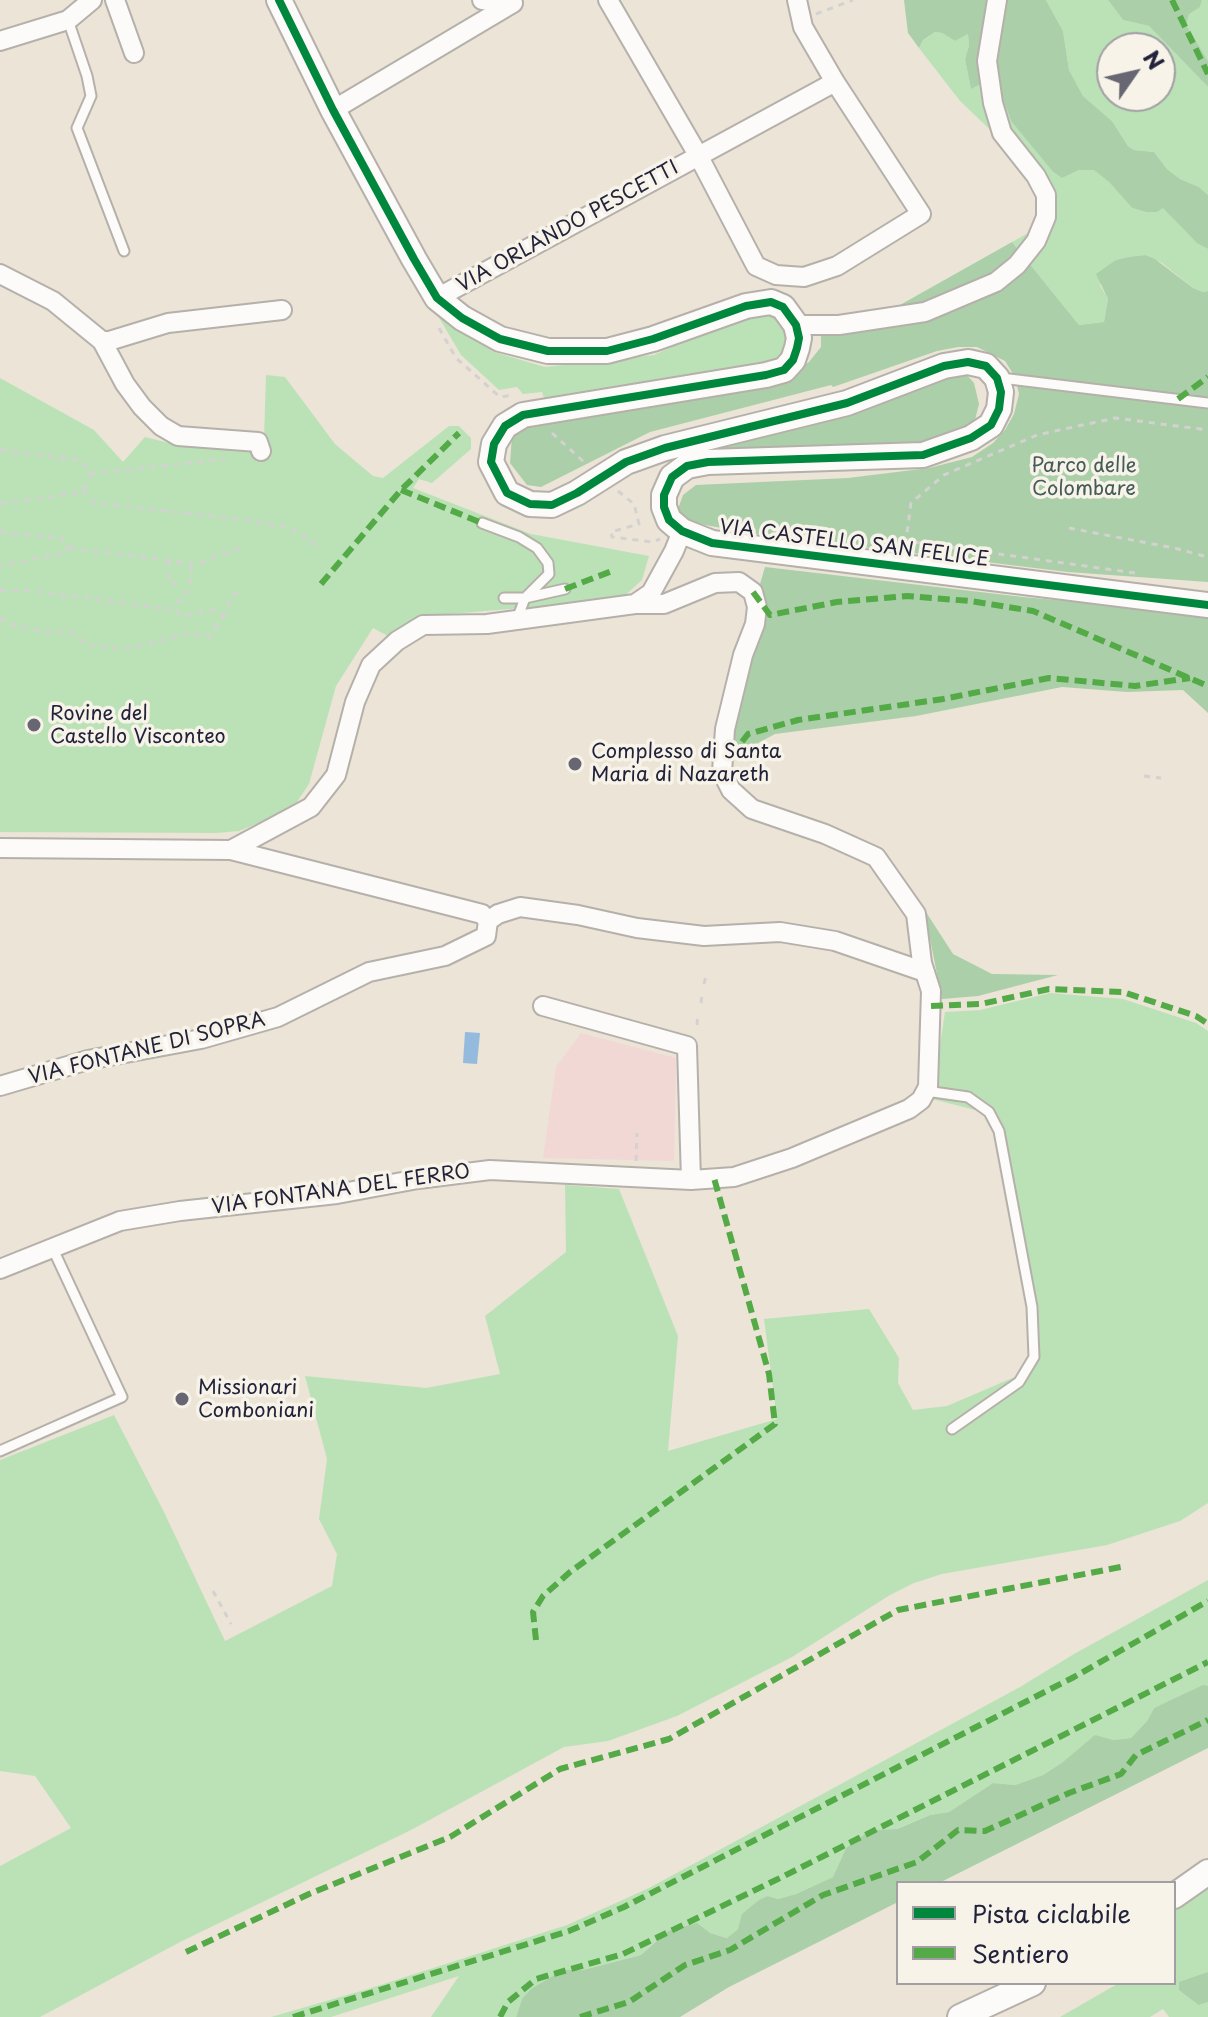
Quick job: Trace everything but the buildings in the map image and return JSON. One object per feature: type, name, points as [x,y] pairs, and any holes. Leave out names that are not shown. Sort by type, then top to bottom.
[{"type":"street","points":[[0,41],[64,22],[92,0]]},
{"type":"street","points":[[115,0],[134,53]]},
{"type":"street","points":[[279,0],[333,110],[437,298],[462,318],[500,339],[548,351],[607,351],[653,339],[746,306],[771,302],[783,307],[796,325],[799,338],[797,348],[793,360],[784,370],[523,415],[505,426],[494,444],[491,462],[507,493],[530,504],[552,505],[626,462],[665,448],[847,403],[944,366],[968,362],[986,366],[997,378],[1001,392],[999,409],[991,425],[971,438],[923,455],[708,462],[687,466],[672,477],[664,495],[669,520],[682,531],[651,593],[635,604]]},
{"type":"street","points":[[482,0],[516,2]]},
{"type":"street","points":[[608,0],[698,155]]},
{"type":"street","name":"VIA ORLANDO PESCETTI","points":[[698,155],[756,266],[776,275],[804,277],[837,266],[921,214],[803,27],[797,0]]},
{"type":"street","points":[[796,325],[839,325],[925,312],[996,282],[1017,265],[1036,241],[1046,217],[1046,195],[1036,176],[1002,133],[993,103],[987,61],[997,0]]},
{"type":"street","points":[[333,110],[516,2]]},
{"type":"street","name":"VIA ORLANDO PESCETTI","points":[[437,298],[835,82]]},
{"type":"street","points":[[0,274],[53,301],[102,341],[125,384],[161,426],[178,436],[250,440],[258,442],[261,451]]},
{"type":"street","points":[[102,341],[168,323],[282,310]]},
{"type":"street","name":"VIA CASTELLO SAN FELICE","points":[[682,531],[712,543],[1208,605]]},
{"type":"street","points":[[231,850],[311,807],[336,775],[355,702],[371,665],[397,641],[423,625],[487,624],[635,604],[664,604],[715,583],[739,582],[753,592],[757,607],[755,624],[735,687],[722,772],[731,790],[752,809],[825,834],[876,857],[916,914],[931,991],[931,1047],[926,1091]]},
{"type":"street","points":[[0,848],[231,850],[482,914],[488,921]]},
{"type":"street","name":"VIA FONTANE DI SOPRA","points":[[0,1086],[88,1060],[201,1039],[278,1017],[369,972],[445,956],[486,936],[488,921],[498,914],[520,907],[637,928],[704,936],[780,932],[835,941],[925,972]]},
{"type":"street","points":[[543,1006],[687,1046],[691,1180]]},
{"type":"street","name":"VIA FONTANA DEL FERRO","points":[[3,1262],[120,1221],[180,1211],[337,1194],[490,1170],[691,1180],[734,1177],[792,1158],[909,1109],[921,1100],[926,1091]]},
{"type":"street","points":[[1176,1895],[1208,1872]]},
{"type":"street","points":[[960,2017],[1029,1985]]},
{"type":"lane","points":[[64,22],[87,76],[91,96],[77,128],[124,251]]},
{"type":"lane","points":[[997,378],[1208,403]]},
{"type":"lane","points":[[482,523],[528,542],[548,563],[549,574],[525,598],[517,619]]},
{"type":"lane","points":[[504,598],[525,598],[565,589]]},
{"type":"lane","points":[[926,1091],[968,1097],[989,1112],[999,1131],[1032,1307],[1034,1357],[1019,1382],[952,1429]]},
{"type":"lane","points":[[0,1451],[122,1397],[52,1247]]},
{"type":"path","points":[[801,20],[853,0]]},
{"type":"path","points":[[436,323],[456,358],[500,397]]},
{"type":"path","points":[[1148,575],[906,541],[911,503],[944,475],[1037,435],[1115,418],[1208,430]]},
{"type":"path","points":[[550,432],[600,477]]},
{"type":"path","points":[[0,450],[74,459],[84,464],[90,474]]},
{"type":"path","points":[[90,474],[250,456],[261,451]]},
{"type":"path","points":[[0,504],[76,493],[83,490],[90,474]]},
{"type":"path","points":[[83,490],[95,503],[247,520],[293,529],[319,547]]},
{"type":"path","points":[[634,504],[639,524],[611,532],[612,537],[653,542],[682,531]]},
{"type":"path","points":[[1069,528],[1208,557]]},
{"type":"path","points":[[0,532],[62,538],[69,548]]},
{"type":"path","points":[[69,548],[191,563],[240,548]]},
{"type":"path","points":[[0,565],[63,554],[69,548]]},
{"type":"path","points":[[169,561],[168,582],[182,584]]},
{"type":"path","points":[[168,609],[185,597],[191,579],[191,563]]},
{"type":"path","points":[[0,618],[7,623],[48,633],[70,632],[87,645],[127,649],[186,634],[210,636],[223,617],[231,597],[241,589]]},
{"type":"path","points":[[0,590],[32,591],[168,609],[185,616],[213,610],[223,617]]},
{"type":"path","points":[[1144,776],[1161,778]]},
{"type":"path","points":[[704,984],[706,976]]},
{"type":"path","points":[[701,1003],[702,995]]},
{"type":"path","points":[[697,1025],[698,1014]]},
{"type":"path","points":[[636,1154],[637,1133]]},
{"type":"path","points":[[213,1591],[231,1624]]},
{"type":"shaded area","points":[[581,1033],[676,1058],[674,1161],[543,1158],[556,1067]]},
{"type":"green space","points":[[904,0],[1046,0],[1063,31],[1069,70],[1083,96],[1096,107],[1096,112],[1102,112],[1112,121],[1128,146],[1134,150],[1154,152],[1167,169],[1208,195],[1208,249],[1197,243],[1163,208],[1157,212],[1146,212],[1132,208],[1094,170],[1079,170],[1062,178],[1053,172],[1011,121],[1000,91],[988,93],[979,85],[971,89],[965,59],[969,46],[968,34],[955,41],[935,32],[923,40],[919,48],[908,33]]},
{"type":"green space","points":[[1046,0],[1108,0],[1123,20],[1149,26],[1155,32],[1096,32],[1096,107],[1083,96],[1069,70],[1063,31]]},
{"type":"green space","points":[[1108,0],[1202,0],[1200,7],[1189,14],[1186,25],[1208,61],[1208,87],[1176,54],[1176,32],[1155,32],[1149,26],[1123,20]]},
{"type":"green space","points":[[1202,0],[1208,0],[1208,61],[1185,25],[1189,13],[1200,7]]},
{"type":"green space","points":[[935,32],[955,41],[968,33],[969,46],[965,59],[971,88],[979,85],[1000,91],[1011,121],[1053,172],[1062,178],[1079,170],[1094,169],[1132,208],[1157,212],[1163,207],[1208,249],[1208,291],[1193,288],[1162,263],[1145,255],[1116,260],[1100,285],[1108,299],[1104,322],[1079,325],[1012,242],[1037,228],[1047,184],[960,101],[919,48],[923,40]]},
{"type":"green space","points":[[1176,54],[1208,87],[1208,195],[1167,169],[1154,152],[1134,150],[1128,146],[1112,121],[1102,112],[1176,112]]},
{"type":"green space","name":"Parco delle Colombare","points":[[1012,242],[1079,325],[1104,322],[1108,299],[1096,274],[1116,260],[1145,255],[1193,288],[1208,291],[1208,582],[1068,572],[755,534],[689,522],[681,515],[678,509],[683,495],[696,485],[848,478],[929,468],[972,457],[993,443],[1005,430],[1014,414],[1019,394],[1015,377],[1005,361],[977,347],[937,351],[833,387],[831,385],[650,432],[541,487],[527,485],[510,463],[512,436],[545,419],[787,376],[809,362],[821,347],[821,330],[900,305]]},
{"type":"green space","points":[[767,310],[783,319],[788,338],[785,354],[760,369],[545,401],[542,392],[523,394],[517,387],[499,390],[461,355],[438,316],[494,352],[545,367],[654,355],[750,311]]},
{"type":"green space","points":[[947,373],[966,374],[974,383],[979,404],[974,424],[940,443],[706,451],[871,408]]},
{"type":"green space","points":[[266,375],[285,377],[335,444],[373,476],[383,478],[449,426],[459,426],[471,438],[471,449],[432,483],[419,479],[413,488],[531,534],[649,556],[642,580],[620,600],[436,615],[388,636],[373,628],[336,686],[309,784],[297,802],[239,831],[0,832],[0,378],[94,430],[123,462],[145,437],[185,447],[264,439]]},
{"type":"green space","points":[[765,567],[1023,597],[1208,614],[1208,713],[1183,690],[1127,692],[1062,687],[916,716],[775,734],[741,752],[722,733],[728,693]]},
{"type":"green space","points":[[924,909],[953,954],[992,974],[1058,975],[978,996],[942,999]]},
{"type":"green space","points":[[1050,993],[1123,999],[1196,1023],[1208,1031],[1208,1503],[1180,1521],[1107,1545],[942,1574],[914,1583],[792,1657],[677,1716],[608,1741],[564,1747],[411,1830],[182,1941],[40,2017],[0,2017],[0,1866],[71,1828],[35,1776],[0,1771],[0,1460],[114,1415],[225,1641],[332,1586],[337,1554],[319,1519],[327,1459],[305,1376],[426,1388],[500,1374],[485,1316],[566,1252],[565,1185],[619,1189],[678,1336],[668,1451],[777,1419],[764,1319],[869,1309],[899,1358],[898,1383],[913,1410],[947,1406],[1017,1376],[1030,1356],[1027,1307],[992,1127],[983,1112],[932,1099],[945,1012],[980,1010]]},
{"type":"green space","points":[[1208,1580],[1208,1686],[1154,1708],[1131,1738],[1113,1740],[1063,1762],[1043,1775],[1015,1785],[993,1783],[949,1812],[930,1815],[896,1829],[870,1830],[846,1848],[833,1877],[796,1894],[778,1899],[768,1896],[727,1938],[710,1933],[668,1931],[641,1955],[583,1970],[563,1970],[522,1999],[516,2017],[431,2017],[459,1976],[331,2017],[271,2017],[567,1925],[649,1888],[1020,1687]]},
{"type":"green space","points":[[1203,1685],[1208,1686],[1208,1748],[943,1881],[896,1881],[896,1903],[729,1987],[680,2017],[516,2017],[522,1999],[531,1989],[563,1970],[583,1970],[641,1955],[668,1931],[697,1923],[710,1933],[727,1938],[738,1929],[742,1914],[759,1900],[768,1896],[778,1899],[796,1894],[833,1877],[846,1848],[870,1830],[897,1829],[930,1815],[949,1812],[993,1783],[1015,1785],[1043,1775],[1095,1735],[1113,1740],[1131,1738],[1154,1708]]},
{"type":"green space","points":[[1208,1885],[1208,1972],[1205,1973],[1199,2005],[1208,2002],[1208,2017],[1169,2017],[1163,2009],[1150,2017],[1060,2017],[1116,1985],[1176,1985],[1176,1908]]},
{"type":"green space","points":[[1208,1972],[1208,2002],[1199,2005],[1179,1990],[1179,1982]]},
{"type":"water","points":[[465,1032],[480,1033],[477,1064],[463,1063]]},
{"type":"marked path","points":[[1172,0],[1208,74]]},
{"type":"marked path","points":[[1178,399],[1208,377]]},
{"type":"marked path","points":[[321,584],[401,490],[459,433]]},
{"type":"marked path","points":[[401,490],[482,523]]},
{"type":"marked path","points":[[565,589],[612,571]]},
{"type":"marked path","points":[[753,592],[770,615],[837,602],[907,596],[970,601],[1033,611],[1208,686]]},
{"type":"marked path","points":[[731,756],[748,734],[798,720],[943,699],[1049,678],[1135,686],[1190,678]]},
{"type":"marked path","points":[[931,1006],[981,1004],[1049,989],[1123,992],[1196,1016],[1208,1024]]},
{"type":"marked path","points":[[536,1640],[533,1612],[543,1596],[570,1572],[775,1424],[769,1374],[714,1178]]},
{"type":"marked path","points":[[186,1952],[309,1894],[450,1837],[560,1769],[669,1739],[898,1610],[1126,1566]]},
{"type":"marked path","points":[[293,2017],[569,1931],[624,1907],[1074,1677],[1208,1601]]},
{"type":"marked path","points":[[500,2017],[508,2002],[536,1979],[623,1954],[1208,1662]]},
{"type":"marked path","points":[[580,2017],[629,2002],[685,1965],[730,1950],[823,1895],[917,1862],[958,1830],[985,1831],[1069,1793],[1121,1774],[1136,1755],[1208,1720]]},
{"type":"cycle path","points":[[279,0],[333,110],[414,259],[437,298],[462,318],[500,339],[548,351],[607,351],[653,339],[746,306],[771,302],[783,307],[796,325],[799,338],[797,348],[793,360],[784,370],[523,415],[505,426],[494,444],[491,462],[507,493],[530,504],[552,505],[626,462],[665,448],[847,403],[944,366],[968,362],[986,366],[997,378],[1001,392],[999,409],[991,425],[971,438],[923,455],[708,462],[687,466],[672,477],[664,495],[669,520],[682,531],[712,543],[1208,605]]},
{"type":"place","name":"Rovine del Castello Visconteo","points":[[34,725]]},
{"type":"place","name":"Complesso di Santa Maria di Nazareth","points":[[575,764]]},
{"type":"place","name":"Missionari Comboniani","points":[[182,1399]]}]
